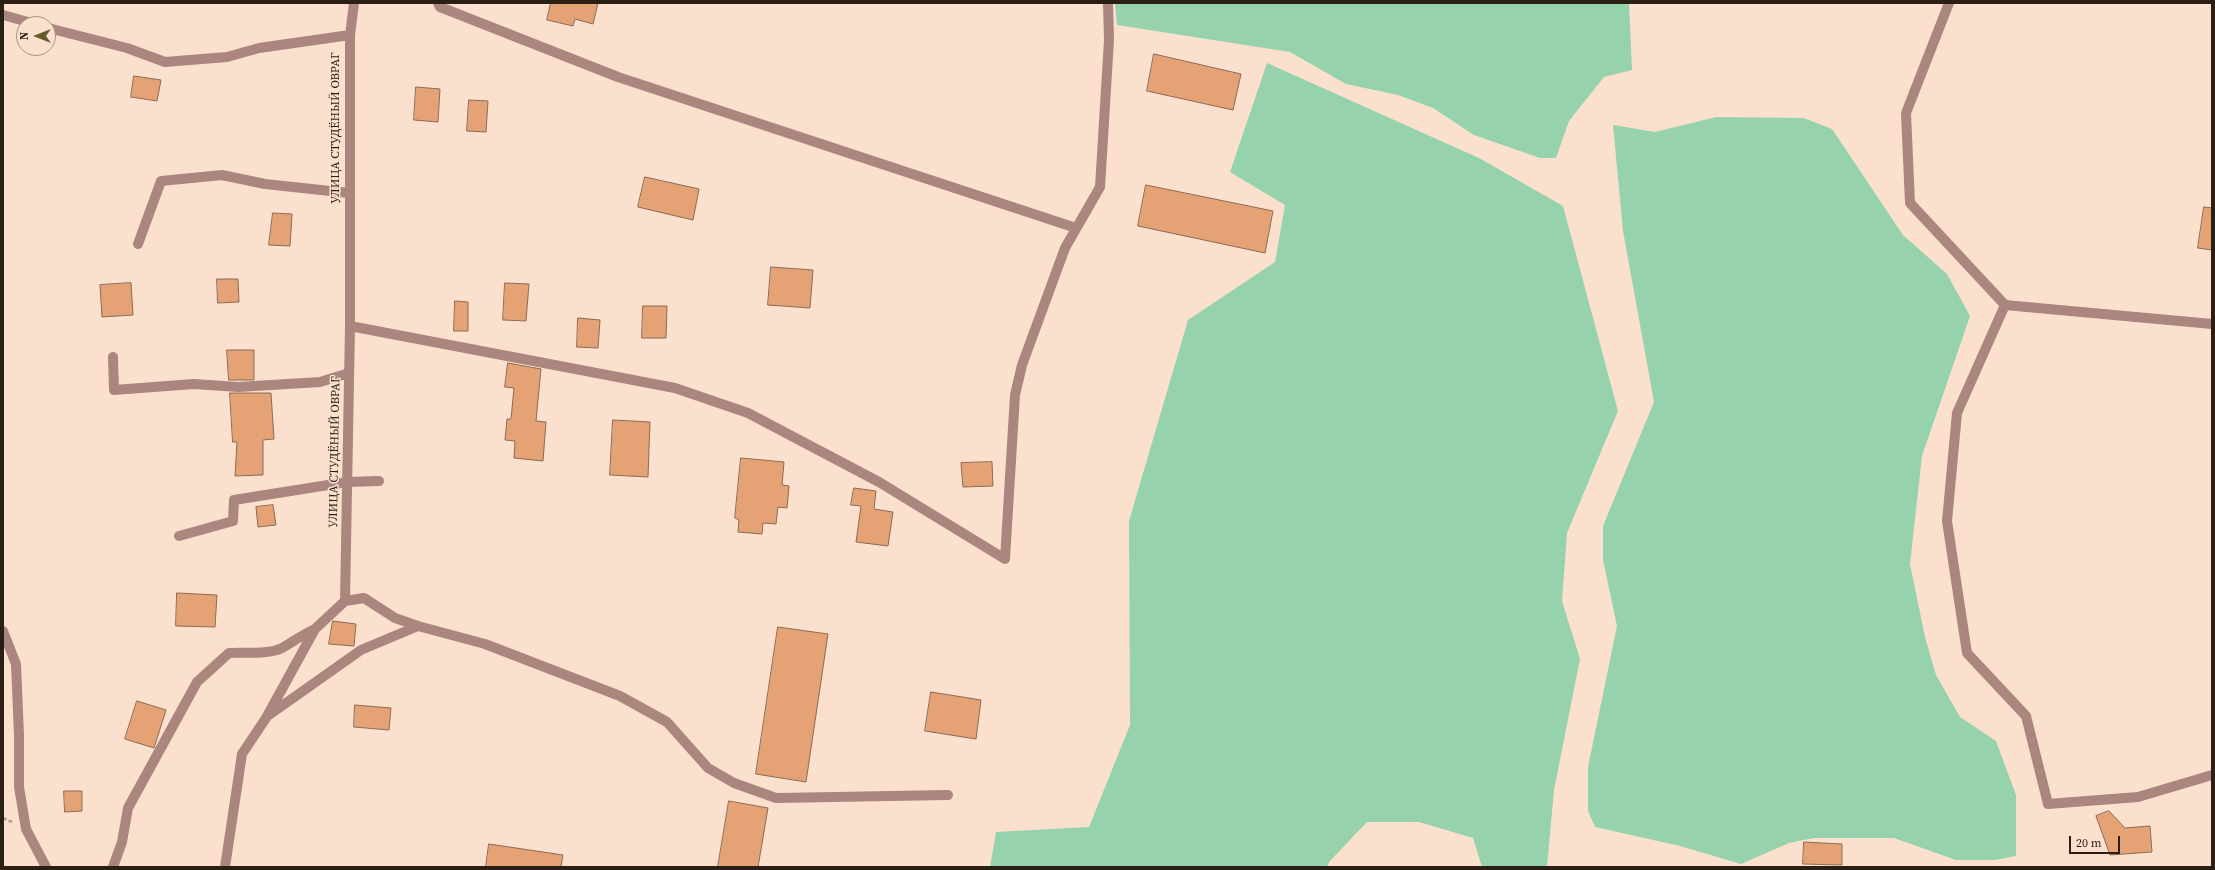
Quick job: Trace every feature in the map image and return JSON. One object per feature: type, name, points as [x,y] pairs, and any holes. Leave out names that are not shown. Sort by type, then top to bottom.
[{"type":"street","name":"УЛИЦА СТУДЁНЫЙ ОВРАГ","points":[[345,601],[350,326],[350,35],[354,3]]},
{"type":"street","points":[[438,3],[440,7],[618,76],[1076,228]]},
{"type":"street","points":[[350,326],[675,388],[748,413],[879,482],[1005,559],[1015,395],[1022,365],[1065,248],[1100,187],[1109,40],[1108,3]]},
{"type":"street","points":[[1949,3],[1906,113],[1910,203],[2004,305],[2212,324]]},
{"type":"street","points":[[3,15],[16,19]]},
{"type":"street","points":[[56,30],[127,48],[165,62],[227,57],[259,48],[350,35]]},
{"type":"street","points":[[138,244],[161,182],[222,175],[265,184],[349,193]]},
{"type":"street","points":[[2004,305],[1957,413],[1947,521],[1966,653],[2026,716],[2048,804],[2138,797],[2212,775]]},
{"type":"street","points":[[113,357],[114,390],[194,384],[238,387],[320,382],[349,373]]},
{"type":"street","points":[[179,536],[233,521],[234,500],[347,482],[378,481]]},
{"type":"street","points":[[225,867],[242,754],[266,718],[315,629],[345,601],[364,598],[395,618],[418,626],[485,644],[620,696],[667,722],[708,768],[734,783],[776,798],[948,795]]},
{"type":"street","points":[[266,718],[360,650],[418,626]]},
{"type":"street","points":[[113,867],[122,842],[128,808],[197,682],[229,653],[262,652],[281,648],[302,634],[315,629]]},
{"type":"street","points":[[3,630],[16,664],[19,734],[19,787],[26,829],[46,867]]},
{"type":"green space","points":[[1115,3],[1629,3],[1632,70],[1604,77],[1569,121],[1556,158],[1540,158],[1474,135],[1433,108],[1398,95],[1346,84],[1290,52],[1117,25]]},
{"type":"green space","points":[[1267,63],[1479,158],[1563,206],[1618,411],[1567,533],[1562,601],[1580,659],[1554,790],[1547,867],[1482,867],[1473,838],[1419,822],[1367,822],[1329,862],[1327,867],[990,867],[996,832],[1089,827],[1130,725],[1129,521],[1188,320],[1275,262],[1285,205],[1230,172]]},
{"type":"green space","points":[[1716,117],[1804,118],[1832,129],[1903,235],[1947,274],[1970,316],[1922,456],[1910,564],[1925,637],[1936,675],[1960,717],[1996,741],[2016,795],[2016,856],[1995,860],[1956,860],[1894,838],[1814,838],[1789,843],[1741,864],[1680,846],[1595,827],[1588,811],[1588,767],[1617,626],[1603,560],[1603,526],[1654,402],[1623,231],[1613,125],[1655,132]]},
{"type":"building","points":[[551,3],[598,3],[593,24],[575,19],[573,26],[547,20]]},
{"type":"building","points":[[1154,54],[1241,74],[1233,110],[1147,91]]},
{"type":"building","points":[[134,76],[161,80],[157,101],[131,97]]},
{"type":"building","points":[[416,87],[440,89],[438,122],[414,120]]},
{"type":"building","points":[[469,100],[488,101],[486,132],[467,131]]},
{"type":"building","points":[[645,177],[699,189],[693,220],[638,207]]},
{"type":"building","points":[[1146,185],[1273,211],[1265,253],[1138,226]]},
{"type":"building","points":[[2204,207],[2212,208],[2212,250],[2198,248]]},
{"type":"building","points":[[273,213],[292,214],[290,246],[269,245]]},
{"type":"building","points":[[771,267],[813,270],[810,308],[768,305]]},
{"type":"building","points":[[217,279],[238,279],[239,302],[218,303]]},
{"type":"building","points":[[131,283],[133,315],[102,317],[100,285]]},
{"type":"building","points":[[505,283],[529,284],[526,321],[503,320]]},
{"type":"building","points":[[455,301],[468,302],[468,331],[454,331]]},
{"type":"building","points":[[643,306],[667,306],[666,338],[642,338]]},
{"type":"building","points":[[578,318],[600,320],[598,348],[577,347]]},
{"type":"building","points":[[227,350],[254,350],[254,380],[229,380]]},
{"type":"building","points":[[508,363],[541,369],[536,421],[546,422],[543,461],[514,458],[515,441],[505,440],[507,419],[511,419],[514,388],[505,387]]},
{"type":"building","points":[[230,393],[271,393],[274,439],[263,440],[263,475],[235,476],[237,442],[233,442]]},
{"type":"building","points":[[613,420],[650,422],[648,477],[610,475]]},
{"type":"building","points":[[741,458],[784,462],[782,485],[789,486],[787,508],[778,507],[776,524],[763,523],[762,534],[738,532],[739,520],[735,518]]},
{"type":"building","points":[[992,462],[993,486],[963,487],[961,463]]},
{"type":"building","points":[[854,488],[876,491],[874,509],[893,512],[888,546],[856,542],[861,506],[851,505]]},
{"type":"building","points":[[273,505],[276,525],[258,527],[256,507]]},
{"type":"building","points":[[177,593],[217,595],[215,627],[176,626]]},
{"type":"building","points":[[333,621],[356,624],[354,646],[329,644]]},
{"type":"building","points":[[778,627],[828,634],[806,782],[756,774]]},
{"type":"building","points":[[931,692],[981,700],[976,739],[925,731]]},
{"type":"building","points":[[137,701],[166,710],[154,748],[125,739]]},
{"type":"building","points":[[355,705],[391,708],[389,730],[354,727]]},
{"type":"building","points":[[64,791],[82,791],[82,811],[65,812]]},
{"type":"building","points":[[729,801],[768,808],[758,867],[718,867]]},
{"type":"building","points":[[2109,811],[2125,828],[2150,826],[2152,852],[2110,855],[2096,816]]},
{"type":"building","points":[[1804,842],[1842,844],[1842,865],[1803,864]]},
{"type":"building","points":[[489,844],[563,855],[561,867],[486,867]]}]
